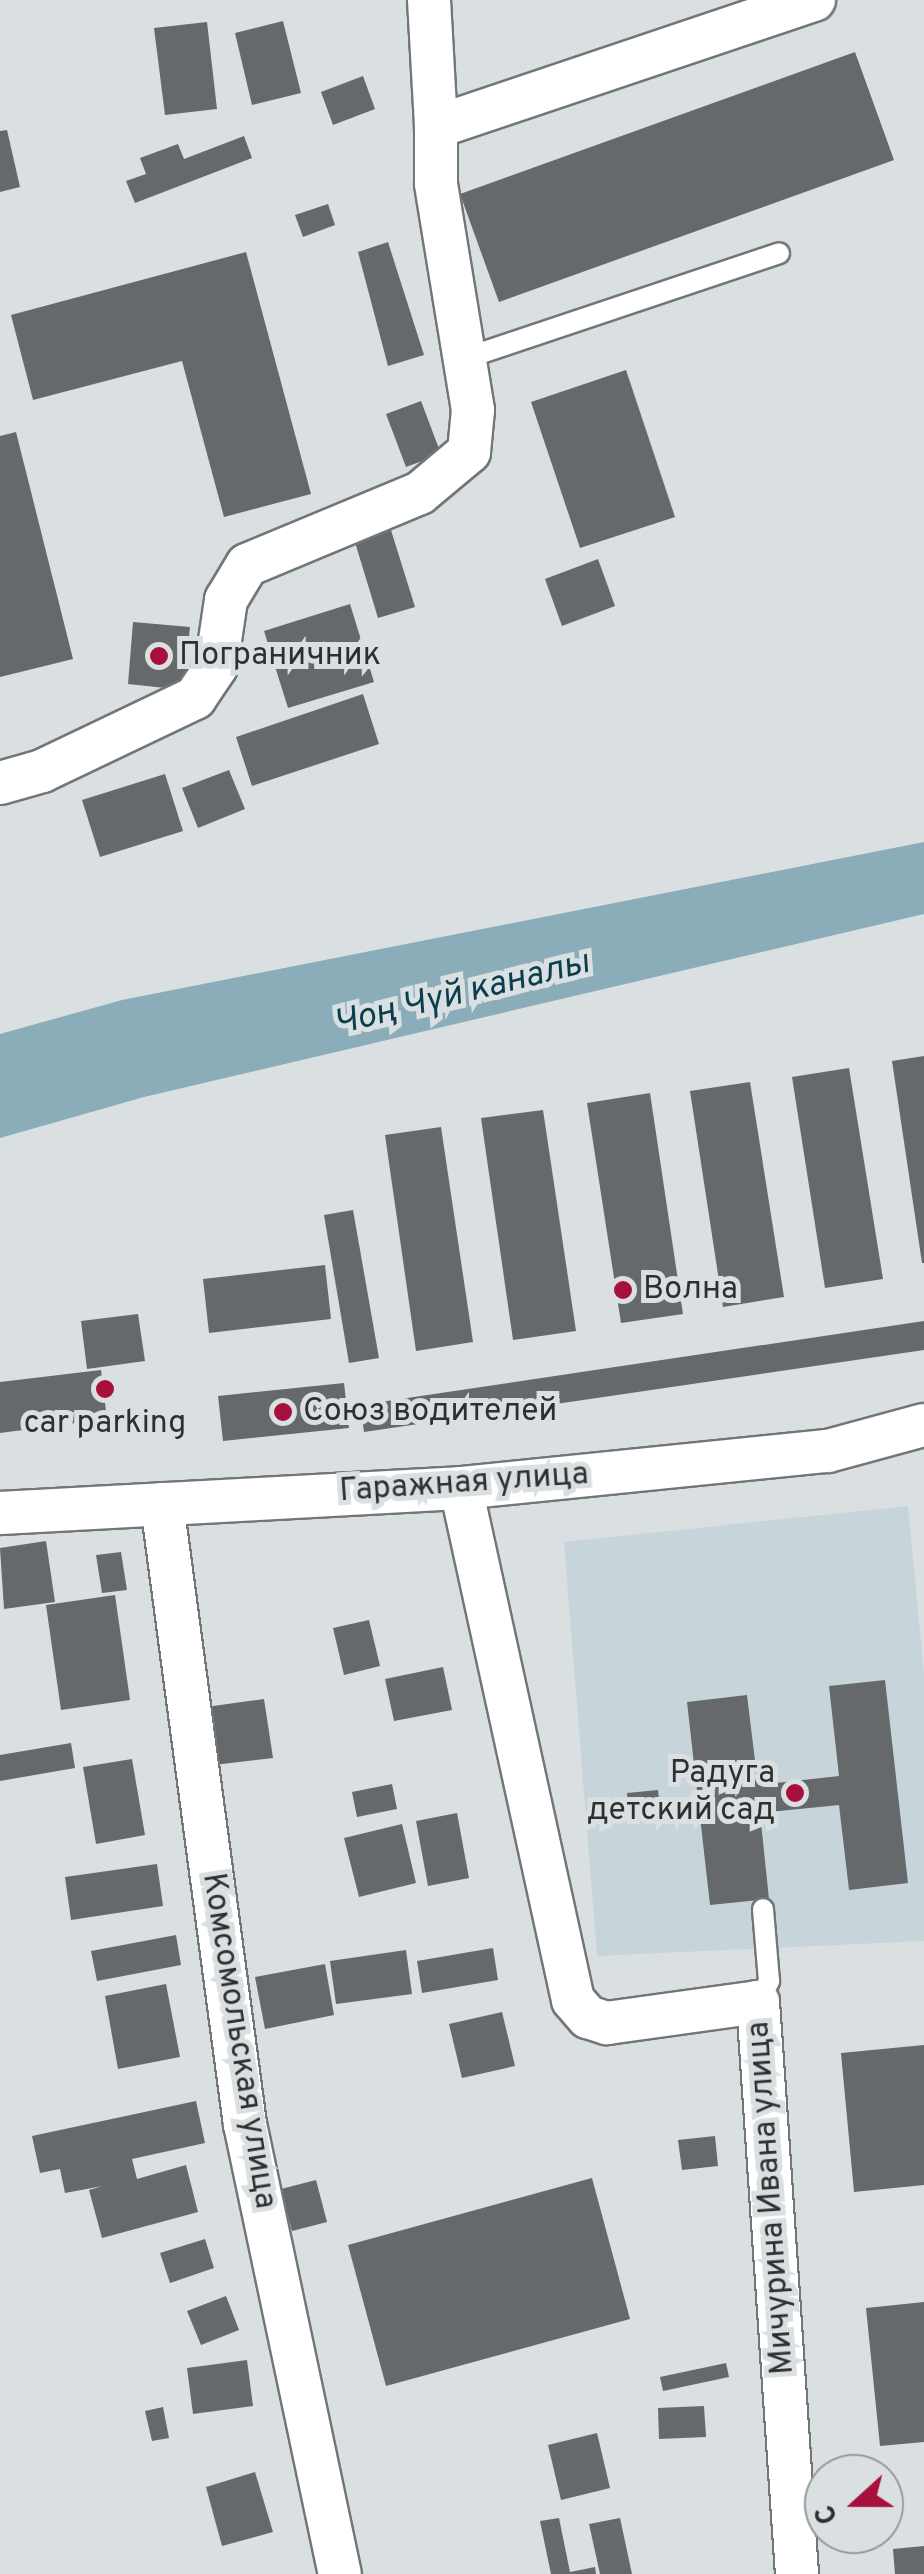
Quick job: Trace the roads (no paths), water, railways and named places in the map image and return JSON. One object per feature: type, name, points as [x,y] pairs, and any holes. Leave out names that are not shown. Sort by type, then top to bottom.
[{"type":"street","points":[[0,783],[42,772],[195,698],[216,667],[226,600],[247,564],[420,493],[469,452],[473,410],[436,183],[429,0]]},
{"type":"street","points":[[436,127],[814,0]]},
{"type":"street","name":"Гаражная улица","points":[[0,1513],[461,1488],[828,1451],[924,1425]]},
{"type":"street","name":"Мичурина Ивана улица","points":[[461,1488],[573,2000],[588,2017],[607,2023],[758,2002],[798,2574]]},
{"type":"street","name":"Комсомольская улица","points":[[162,1504],[246,2124],[340,2574]]},
{"type":"lane","points":[[466,358],[779,253]]},
{"type":"lane","points":[[758,2002],[769,1981],[762,1909]]},
{"type":"water","name":"Чоң Чүй каналы","points":[[924,842],[924,914],[144,1097],[0,1138],[0,1034],[122,1000]]},
{"type":"place","name":"Пограничник","points":[[159,656]]},
{"type":"place","name":"Волна","points":[[623,1290]]},
{"type":"place","name":"car parking","points":[[105,1389]]},
{"type":"place","name":"Союз водителей","points":[[283,1412]]},
{"type":"place","name":"Радуга детский сад","points":[[795,1793]]}]
